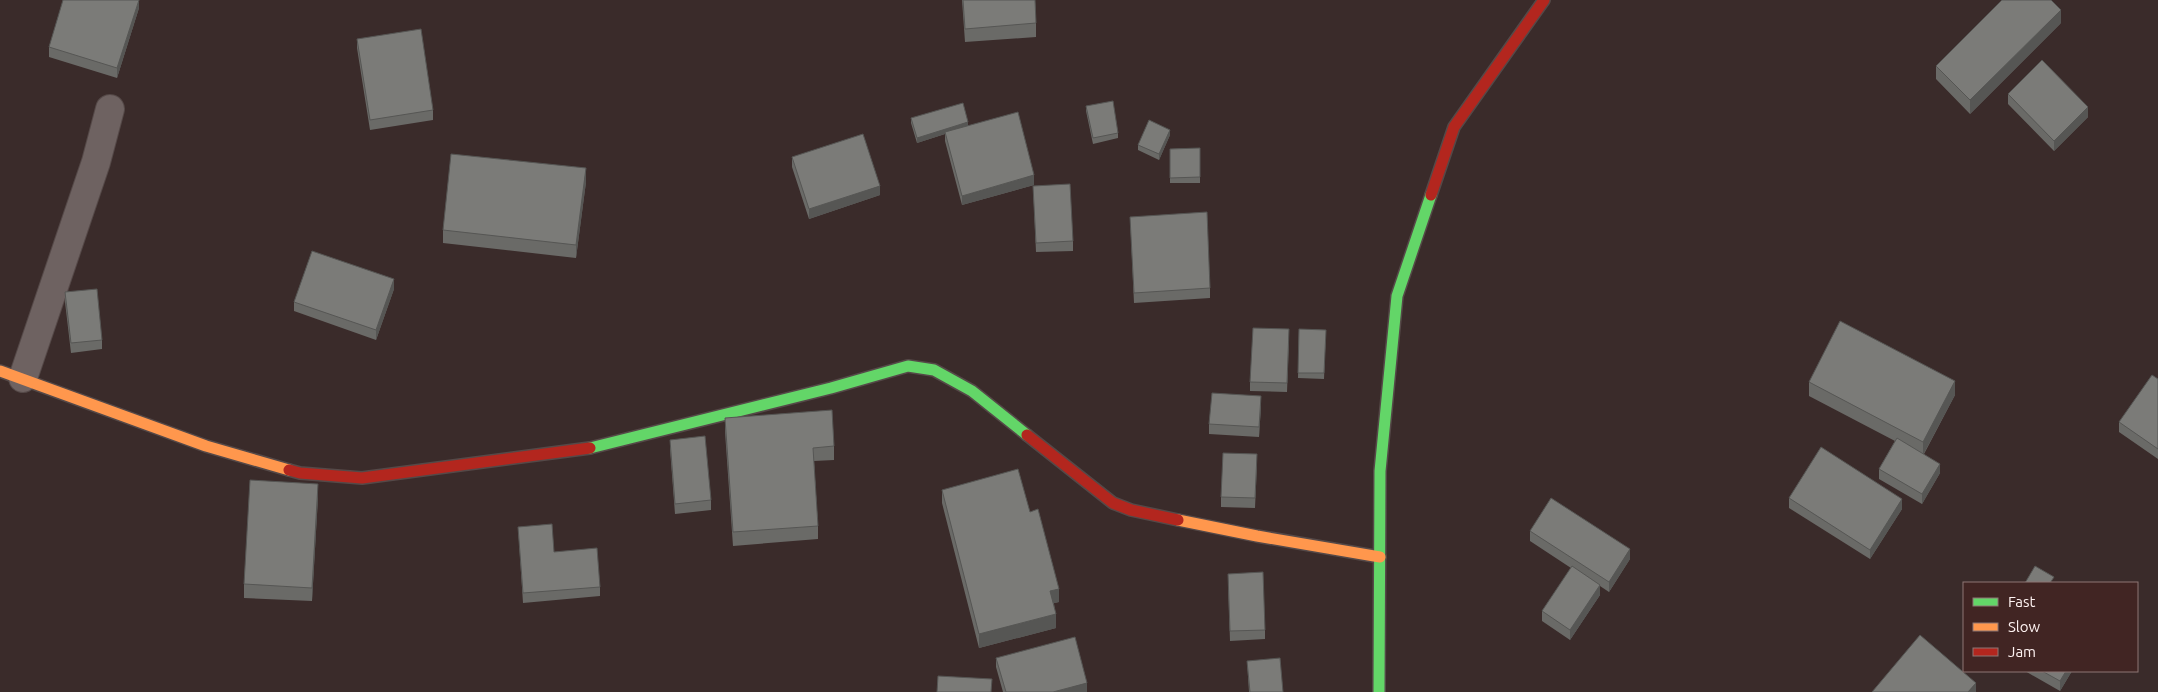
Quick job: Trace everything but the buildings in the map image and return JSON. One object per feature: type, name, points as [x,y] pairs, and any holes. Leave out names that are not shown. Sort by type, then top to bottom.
[{"type":"street","points":[[1379,692],[1380,471],[1397,296],[1454,127],[1544,0]]},
{"type":"street","points":[[110,109],[96,162],[12,375],[206,446],[300,473],[362,478],[589,448],[831,388],[908,366],[934,370],[972,391],[1113,503],[1131,510],[1257,536],[1380,557]]},
{"type":"traffic: fast","points":[[1379,692],[1380,471],[1397,296],[1431,195]]},
{"type":"traffic: fast","points":[[590,448],[831,388],[908,366],[934,370],[972,391],[1027,435]]},
{"type":"traffic: slow","points":[[0,371],[206,446],[289,470]]},
{"type":"traffic: slow","points":[[1178,520],[1257,536],[1380,557]]},
{"type":"traffic: jam","points":[[1431,195],[1454,127],[1544,0]]},
{"type":"traffic: jam","points":[[1027,435],[1113,503],[1131,510],[1178,520]]},
{"type":"traffic: jam","points":[[289,470],[300,473],[362,478],[590,448]]}]
